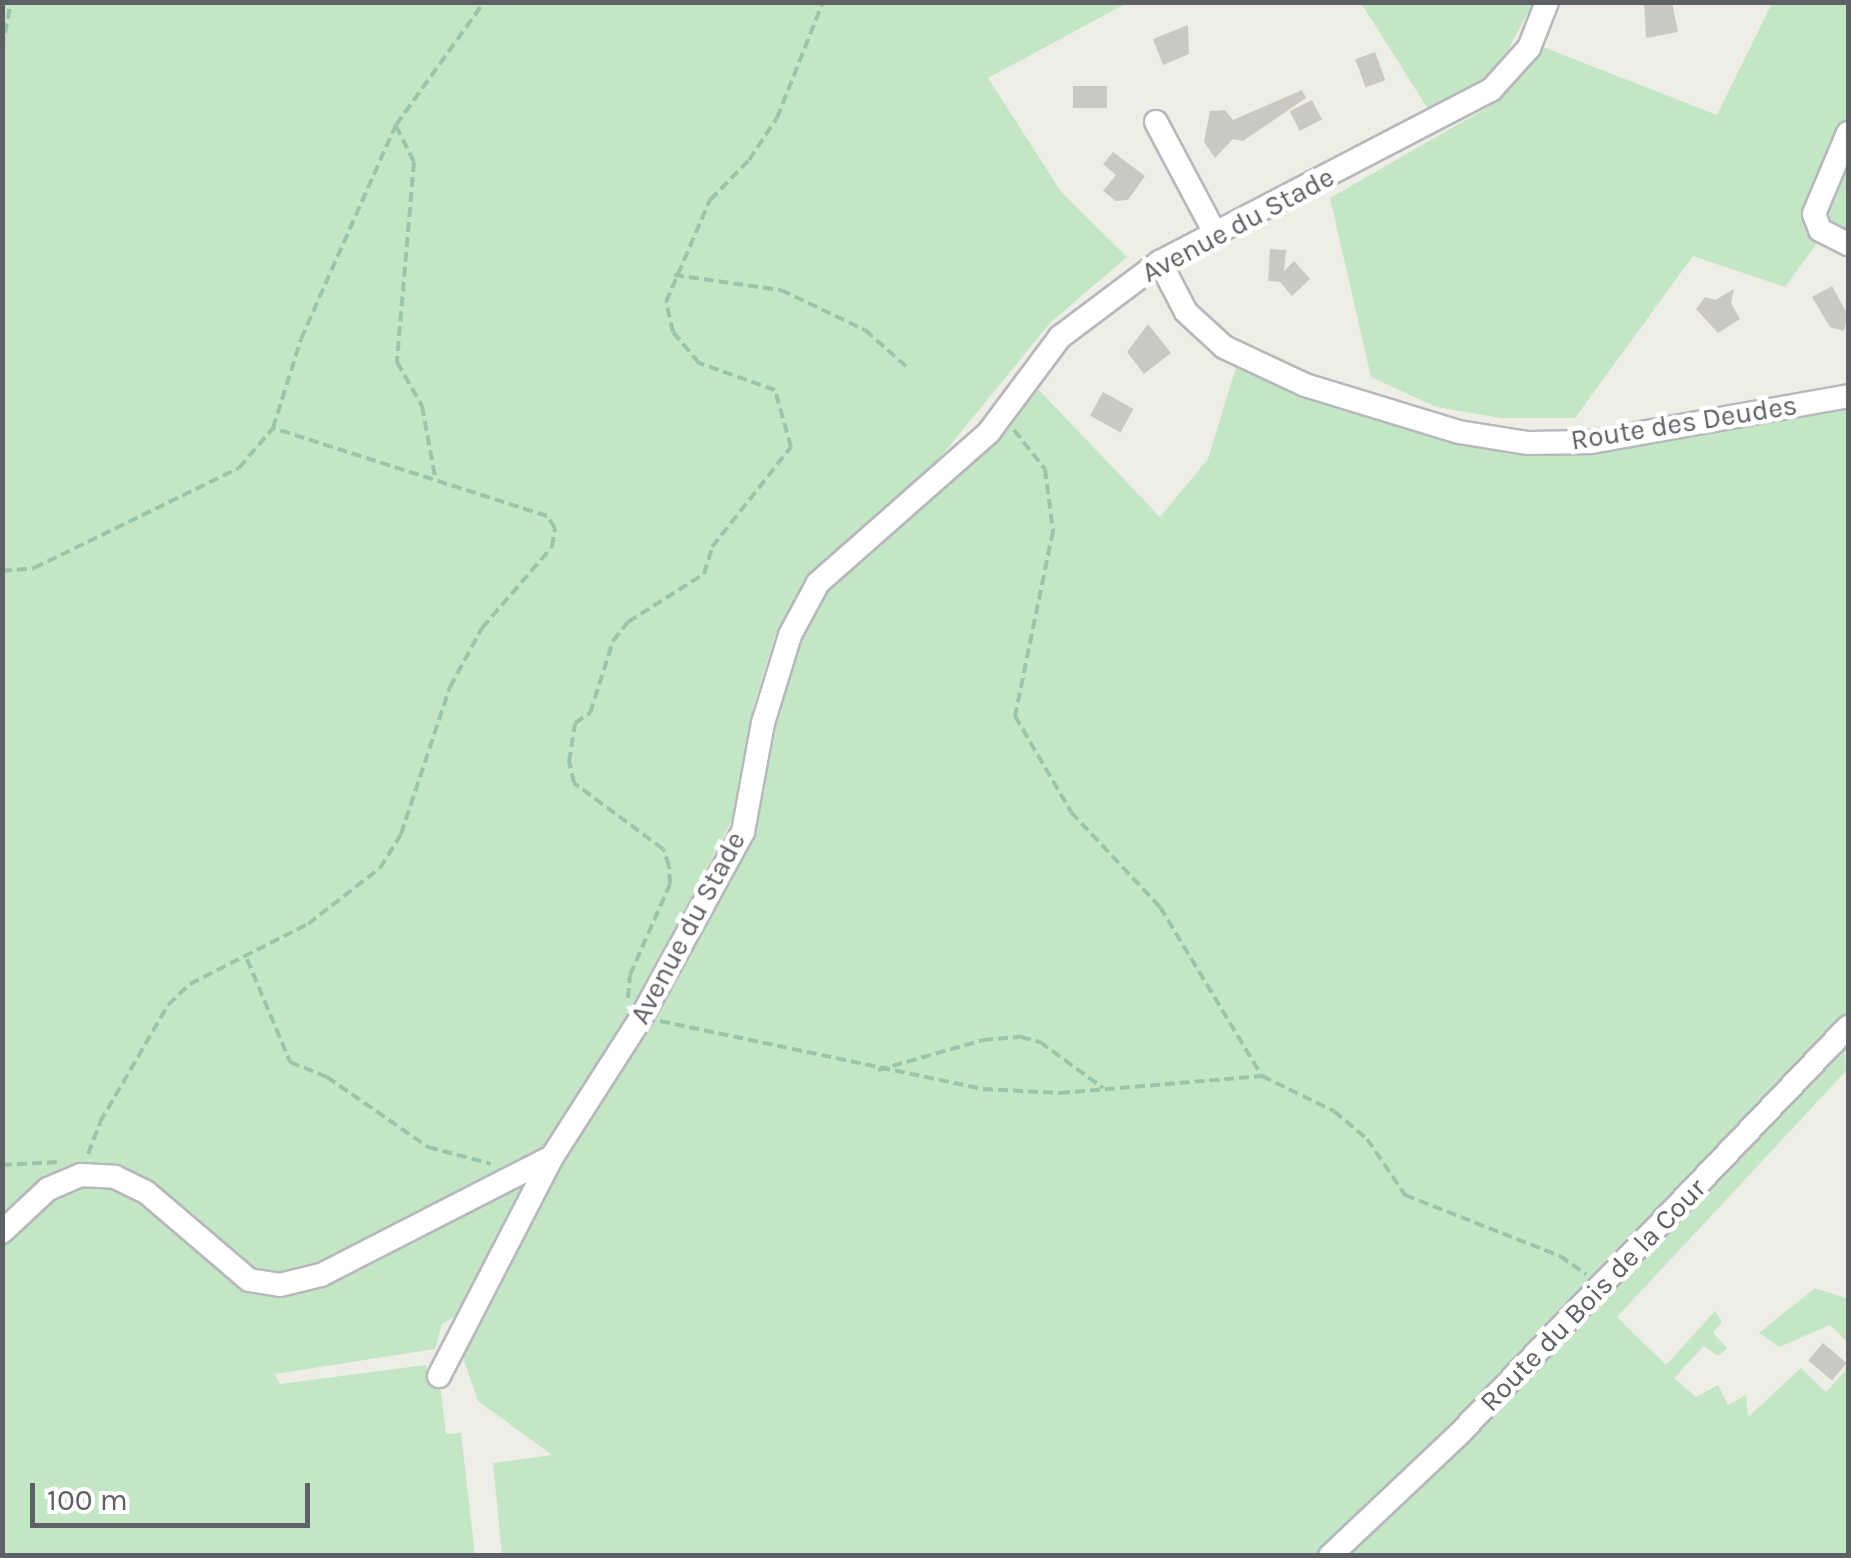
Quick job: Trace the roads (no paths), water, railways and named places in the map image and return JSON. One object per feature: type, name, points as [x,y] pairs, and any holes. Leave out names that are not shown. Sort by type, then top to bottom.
[{"type":"street","name":"Avenue du Stade","points":[[2,1232],[48,1189],[81,1175],[115,1178],[146,1192],[224,1262],[250,1280],[280,1284],[321,1275],[552,1157],[641,1018],[744,832],[763,723],[790,635],[818,583],[1002,414],[1060,337],[1160,262],[1491,90],[1529,48],[1546,2]]},
{"type":"street","points":[[1156,122],[1215,232]]},
{"type":"street","points":[[1848,133],[1814,214],[1823,232],[1848,244]]},
{"type":"street","name":"Route des Deudes","points":[[1160,262],[1186,312],[1224,347],[1305,385],[1459,432],[1528,443],[1591,442],[1847,393]]},
{"type":"street","name":"Route du Bois de la Cour","points":[[1330,1556],[1432,1461],[1848,1027]]},
{"type":"street","points":[[439,1376],[552,1157]]}]
